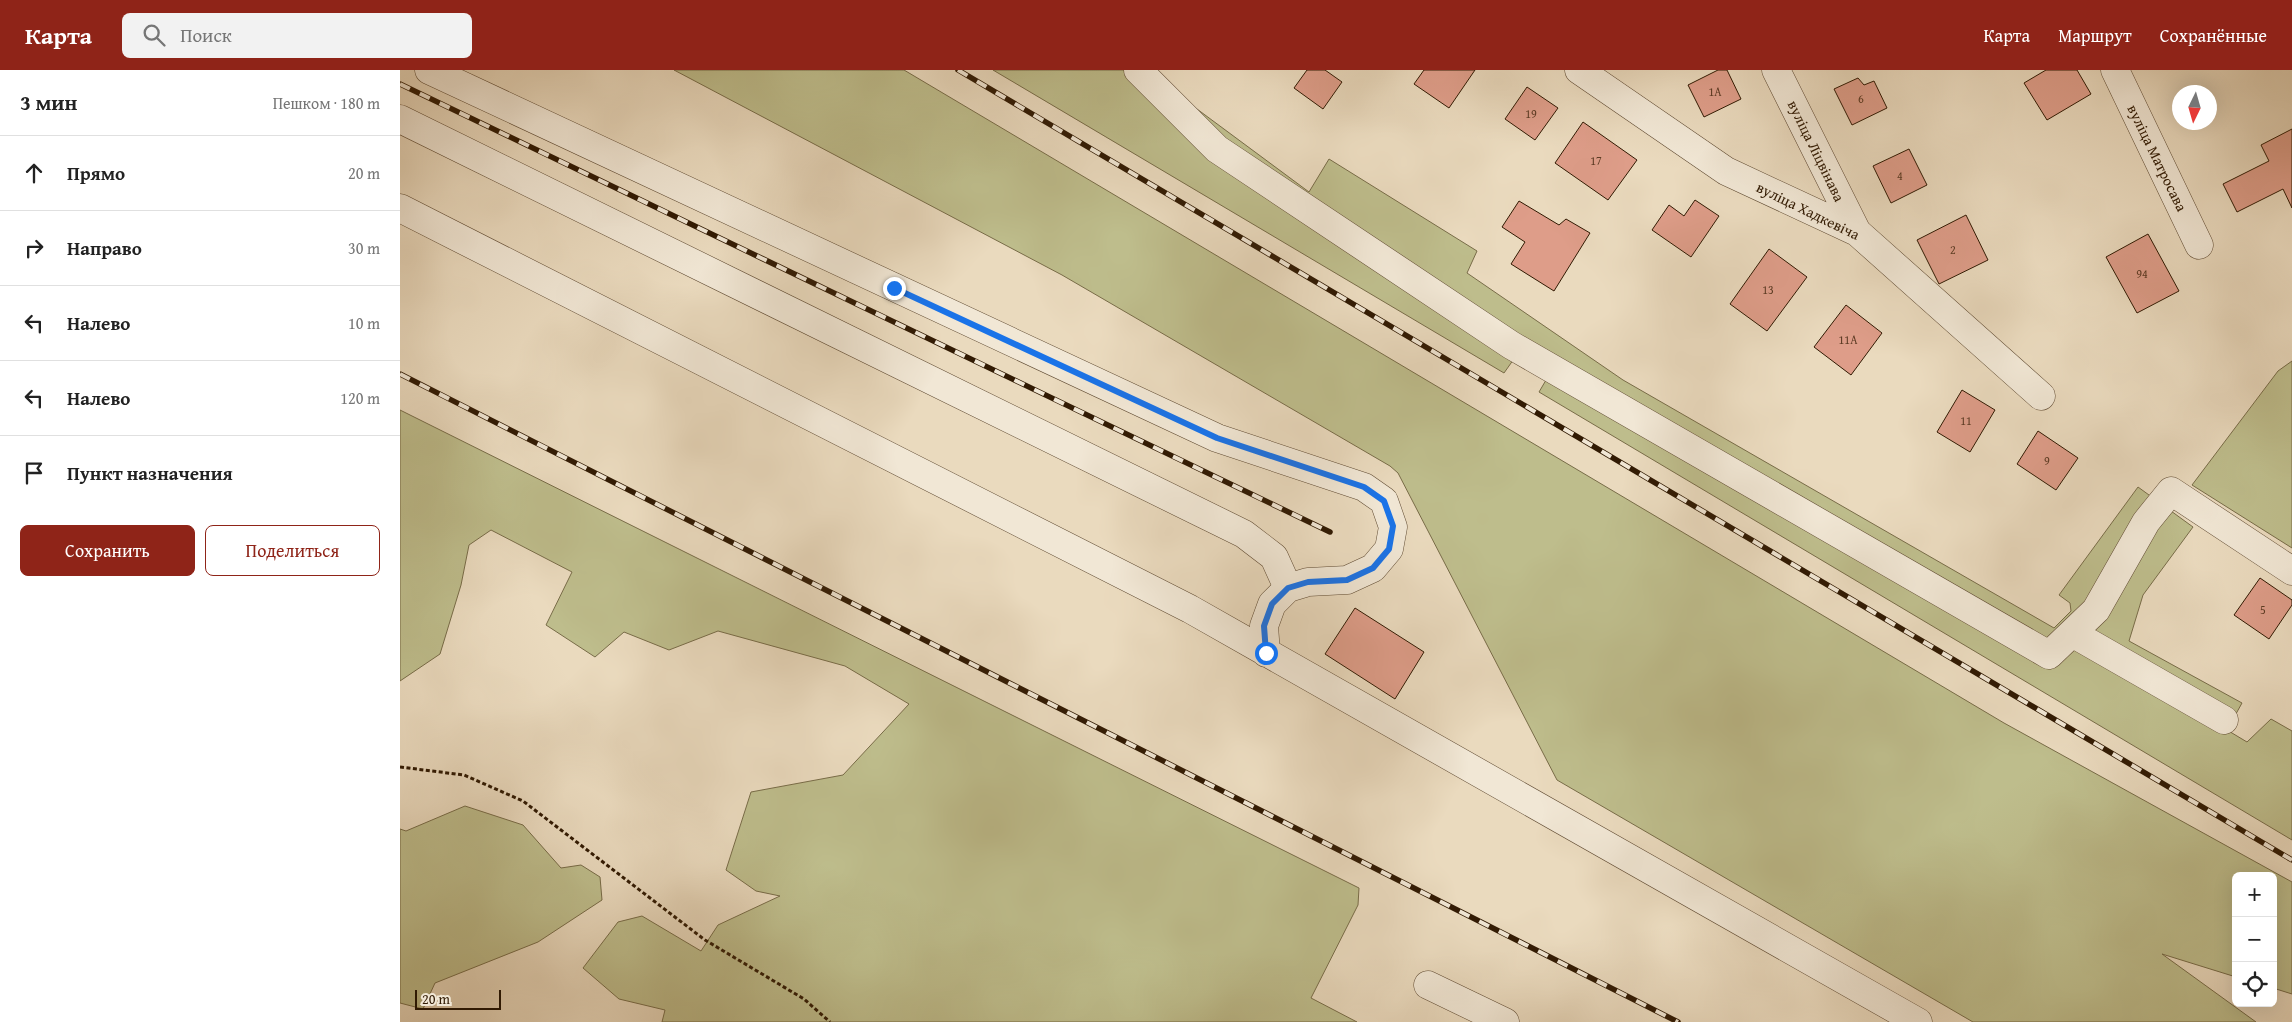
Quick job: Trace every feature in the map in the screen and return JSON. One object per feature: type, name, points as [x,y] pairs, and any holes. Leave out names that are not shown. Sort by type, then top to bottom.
[{"type":"street","points":[[429,70],[1217,438],[1364,487],[1384,501],[1393,526],[1389,549],[1373,568],[1347,580],[1308,582],[1288,588],[1272,604],[1264,626],[1266,653]]},
{"type":"street","points":[[1138,70],[1217,149],[1511,345],[2049,655],[2096,610],[2146,522],[2171,491],[2292,571]]},
{"type":"street","name":"вуліца Хадкевіча","points":[[1579,70],[1726,171],[1857,232],[2041,396]]},
{"type":"street","name":"вуліца Ліцвінава","points":[[1776,70],[1857,232]]},
{"type":"street","name":"вуліца Матросава","points":[[2115,70],[2199,246]]},
{"type":"street","points":[[400,119],[820,328],[1244,534],[1274,557],[1288,588]]},
{"type":"street","points":[[400,208],[1190,609],[1918,1022]]},
{"type":"street","points":[[2072,633],[2224,720]]},
{"type":"street","points":[[1428,985],[1505,1022]]},
{"type":"path","points":[[400,767],[464,775],[523,801],[705,940],[804,999],[830,1022]]},
{"type":"shaded area","points":[[674,70],[904,70],[2004,723],[2274,872],[2232,872],[2232,976],[2162,954],[2232,1005],[2232,1007],[2235,1007],[2256,1022],[1973,1022],[1557,780],[1398,473],[1390,466],[1062,275]]},
{"type":"shaded area","points":[[993,70],[1124,70],[1149,94],[1174,92],[1309,192],[1329,159],[1477,251],[1467,273],[1623,380],[2054,628],[2071,611],[2070,603],[2059,595],[2138,487],[2193,527],[2143,595],[2129,641],[2242,703],[2227,730],[2247,742],[2271,719],[2292,731],[2292,840],[1539,392],[1549,375],[1516,356],[1504,373]]},
{"type":"shaded area","points":[[2292,361],[2292,548],[2192,485],[2278,371]]},
{"type":"shaded area","points":[[400,410],[1359,888],[1358,905],[1311,998],[1357,1022],[662,1022],[665,1010],[619,999],[583,968],[618,922],[642,916],[701,951],[718,925],[780,896],[756,891],[726,870],[751,792],[843,775],[909,704],[845,666],[718,631],[669,650],[624,632],[595,657],[546,625],[572,572],[491,530],[469,545],[461,585],[440,654],[400,681]]},
{"type":"shaded area","points":[[465,806],[523,825],[561,868],[581,865],[600,877],[602,900],[538,942],[435,983],[423,1009],[400,1003],[400,829],[406,831]]},
{"type":"shaded area","points":[[2277,874],[2292,882],[2292,994],[2277,989]]},
{"type":"building","points":[[1307,70],[1325,70],[1342,82],[1323,109],[1294,88]]},
{"type":"building","points":[[1424,70],[1475,70],[1449,108],[1414,84]]},
{"type":"building","points":[[1718,70],[1727,70],[1741,99],[1704,117],[1688,85]]},
{"type":"building","points":[[2046,70],[2077,70],[2091,94],[2047,120],[2024,83]]},
{"type":"building","points":[[1858,78],[1864,85],[1874,81],[1887,108],[1852,125],[1834,89]]},
{"type":"building","points":[[1527,87],[1558,108],[1535,140],[1505,119]]},
{"type":"building","points":[[1583,122],[1637,160],[1608,200],[1555,163]]},
{"type":"building","points":[[2292,129],[2292,208],[2283,189],[2237,212],[2223,184],[2269,161],[2261,145]]},
{"type":"building","points":[[1909,149],[1927,185],[1891,203],[1873,166]]},
{"type":"building","points":[[1695,200],[1719,216],[1691,257],[1652,230],[1669,205],[1684,216]]},
{"type":"building","points":[[1519,201],[1559,225],[1566,219],[1590,233],[1554,291],[1511,264],[1525,242],[1502,227]]},
{"type":"building","points":[[1966,215],[1988,260],[1939,284],[1917,240]]},
{"type":"building","points":[[2148,234],[2179,291],[2137,313],[2106,257]]},
{"type":"building","points":[[1769,249],[1807,277],[1767,331],[1730,304]]},
{"type":"building","points":[[1846,305],[1882,333],[1851,375],[1814,347]]},
{"type":"building","points":[[1962,390],[1995,410],[1970,452],[1937,432]]},
{"type":"building","points":[[2038,431],[2078,458],[2056,490],[2017,464]]},
{"type":"building","points":[[2260,578],[2292,600],[2292,605],[2269,639],[2234,615]]},
{"type":"building","points":[[1355,608],[1424,652],[1395,699],[1325,654]]},
{"type":"railway","points":[[958,70],[2292,860]]},
{"type":"railway","points":[[400,84],[1330,532]]},
{"type":"railway","points":[[400,374],[1678,1022]]},
{"type":"route","points":[[894,288],[1217,438],[1364,487],[1384,501],[1393,526],[1389,549],[1373,568],[1347,580],[1308,582],[1288,588],[1272,604],[1264,626],[1266,653]]}]
